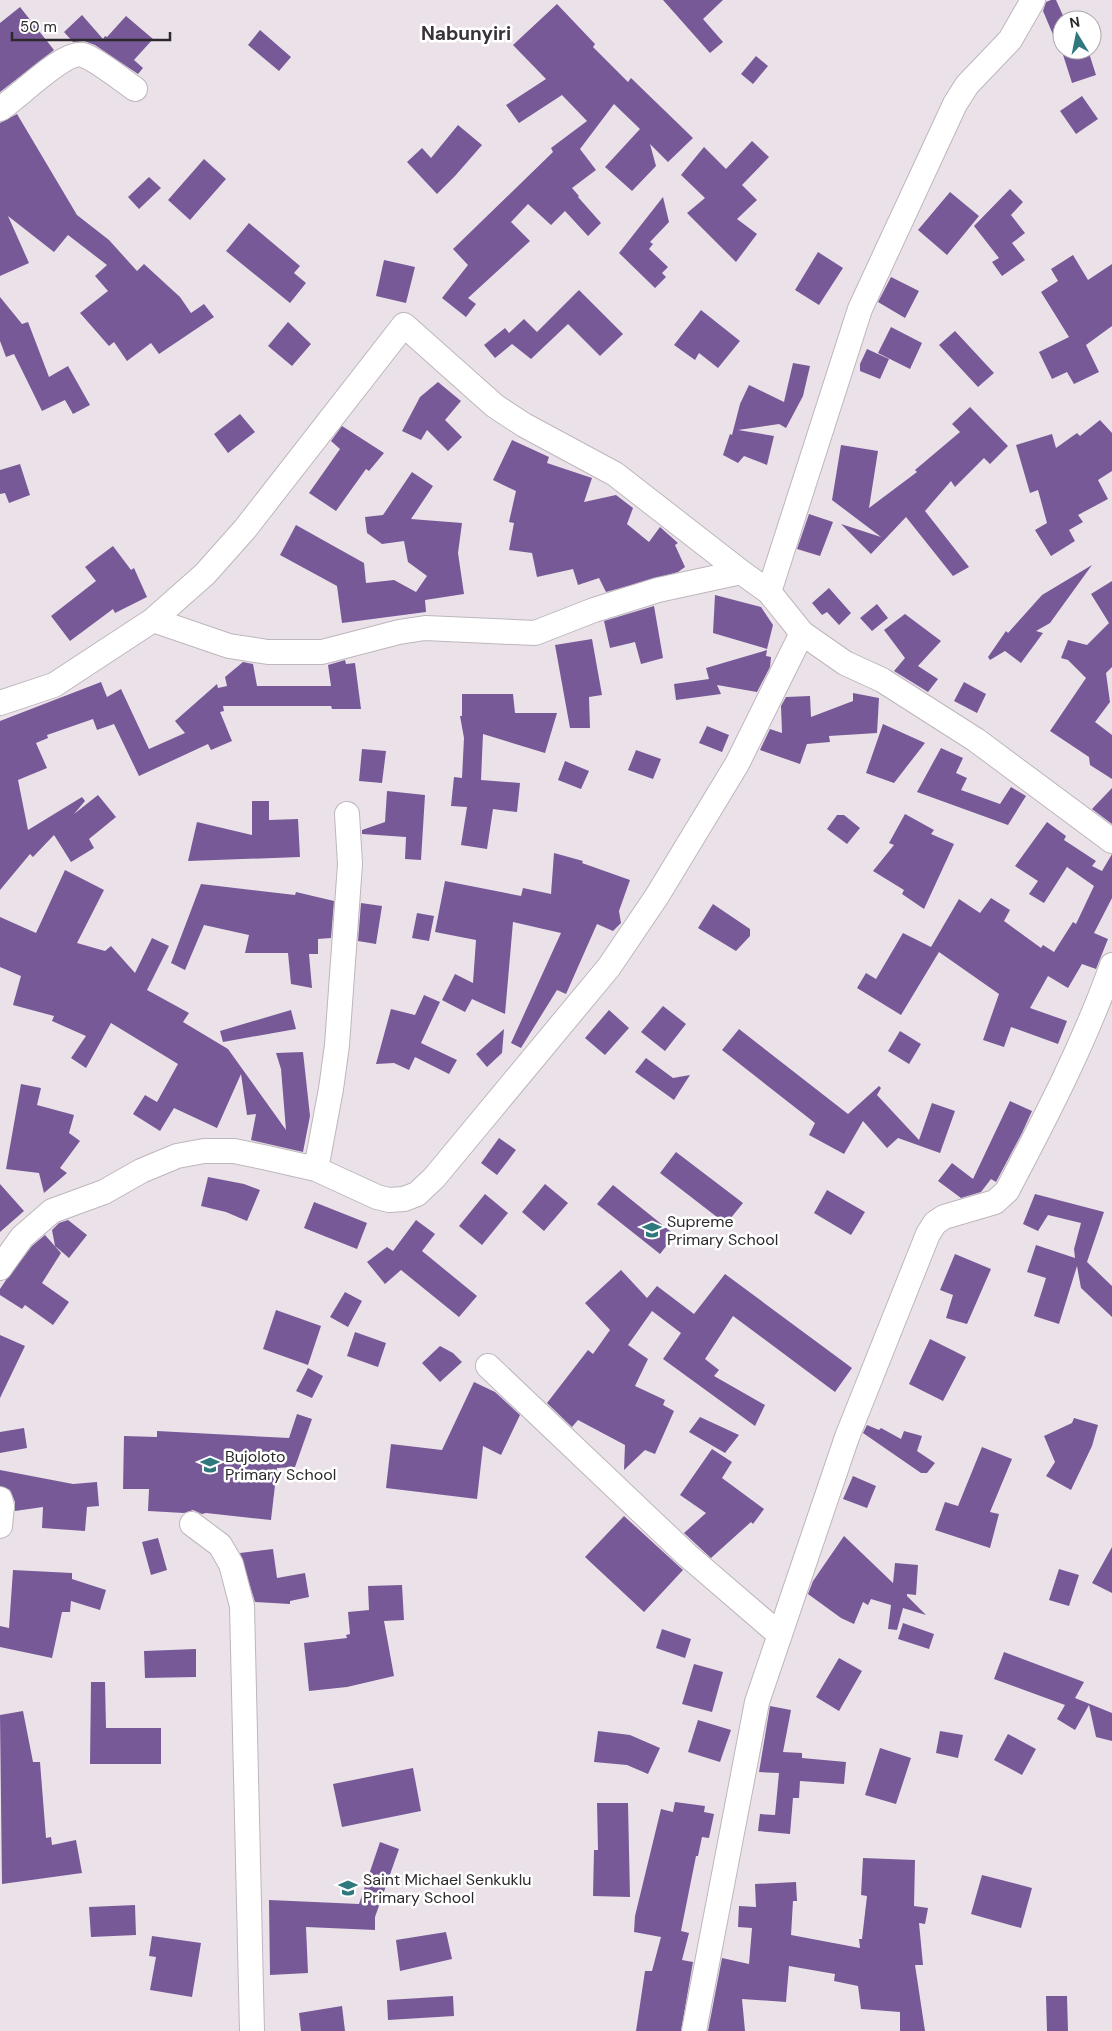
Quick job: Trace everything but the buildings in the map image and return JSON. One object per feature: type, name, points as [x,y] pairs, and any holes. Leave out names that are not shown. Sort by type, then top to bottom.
[{"type":"street","points":[[769,592],[860,308],[955,104],[967,85],[1010,40],[1033,0]]},
{"type":"street","points":[[0,109],[16,100],[61,60],[71,55],[84,55],[135,89]]},
{"type":"street","points":[[0,703],[54,685],[154,620],[205,574],[245,529],[404,325],[495,406],[524,425],[615,474],[769,592],[802,633],[845,663],[882,680],[976,740],[1112,841]]},
{"type":"street","points":[[154,620],[229,646],[268,652],[322,652],[399,632],[425,628],[536,633],[594,610],[658,590],[742,572]]},
{"type":"street","points":[[0,1268],[22,1237],[52,1212],[104,1192],[141,1171],[177,1156],[204,1151],[234,1152],[316,1169],[377,1197],[389,1200],[404,1199],[417,1194],[434,1178],[609,967],[647,912],[737,764],[802,633]]},
{"type":"street","points":[[316,1169],[337,1045],[350,864],[347,814]]},
{"type":"street","points":[[694,2031],[757,1702],[847,1437],[928,1234],[935,1223],[944,1217],[994,1202],[1007,1191],[1060,1089],[1099,1001],[1112,965]]},
{"type":"street","points":[[488,1366],[687,1555],[780,1635]]},
{"type":"street","points":[[0,1499],[2,1506],[0,1526]]},
{"type":"street","points":[[192,1524],[220,1545],[231,1564],[242,1606],[252,2031]]},
{"type":"place","name":"Supreme Primary School","points":[[652,1230]]},
{"type":"place","name":"Bujoloto Primary School","points":[[210,1465]]},
{"type":"place","name":"Saint Michael Senkuklu Primary School","points":[[348,1888]]},
{"type":"district","name":"Nabunyiri","points":[[466,33]]}]
